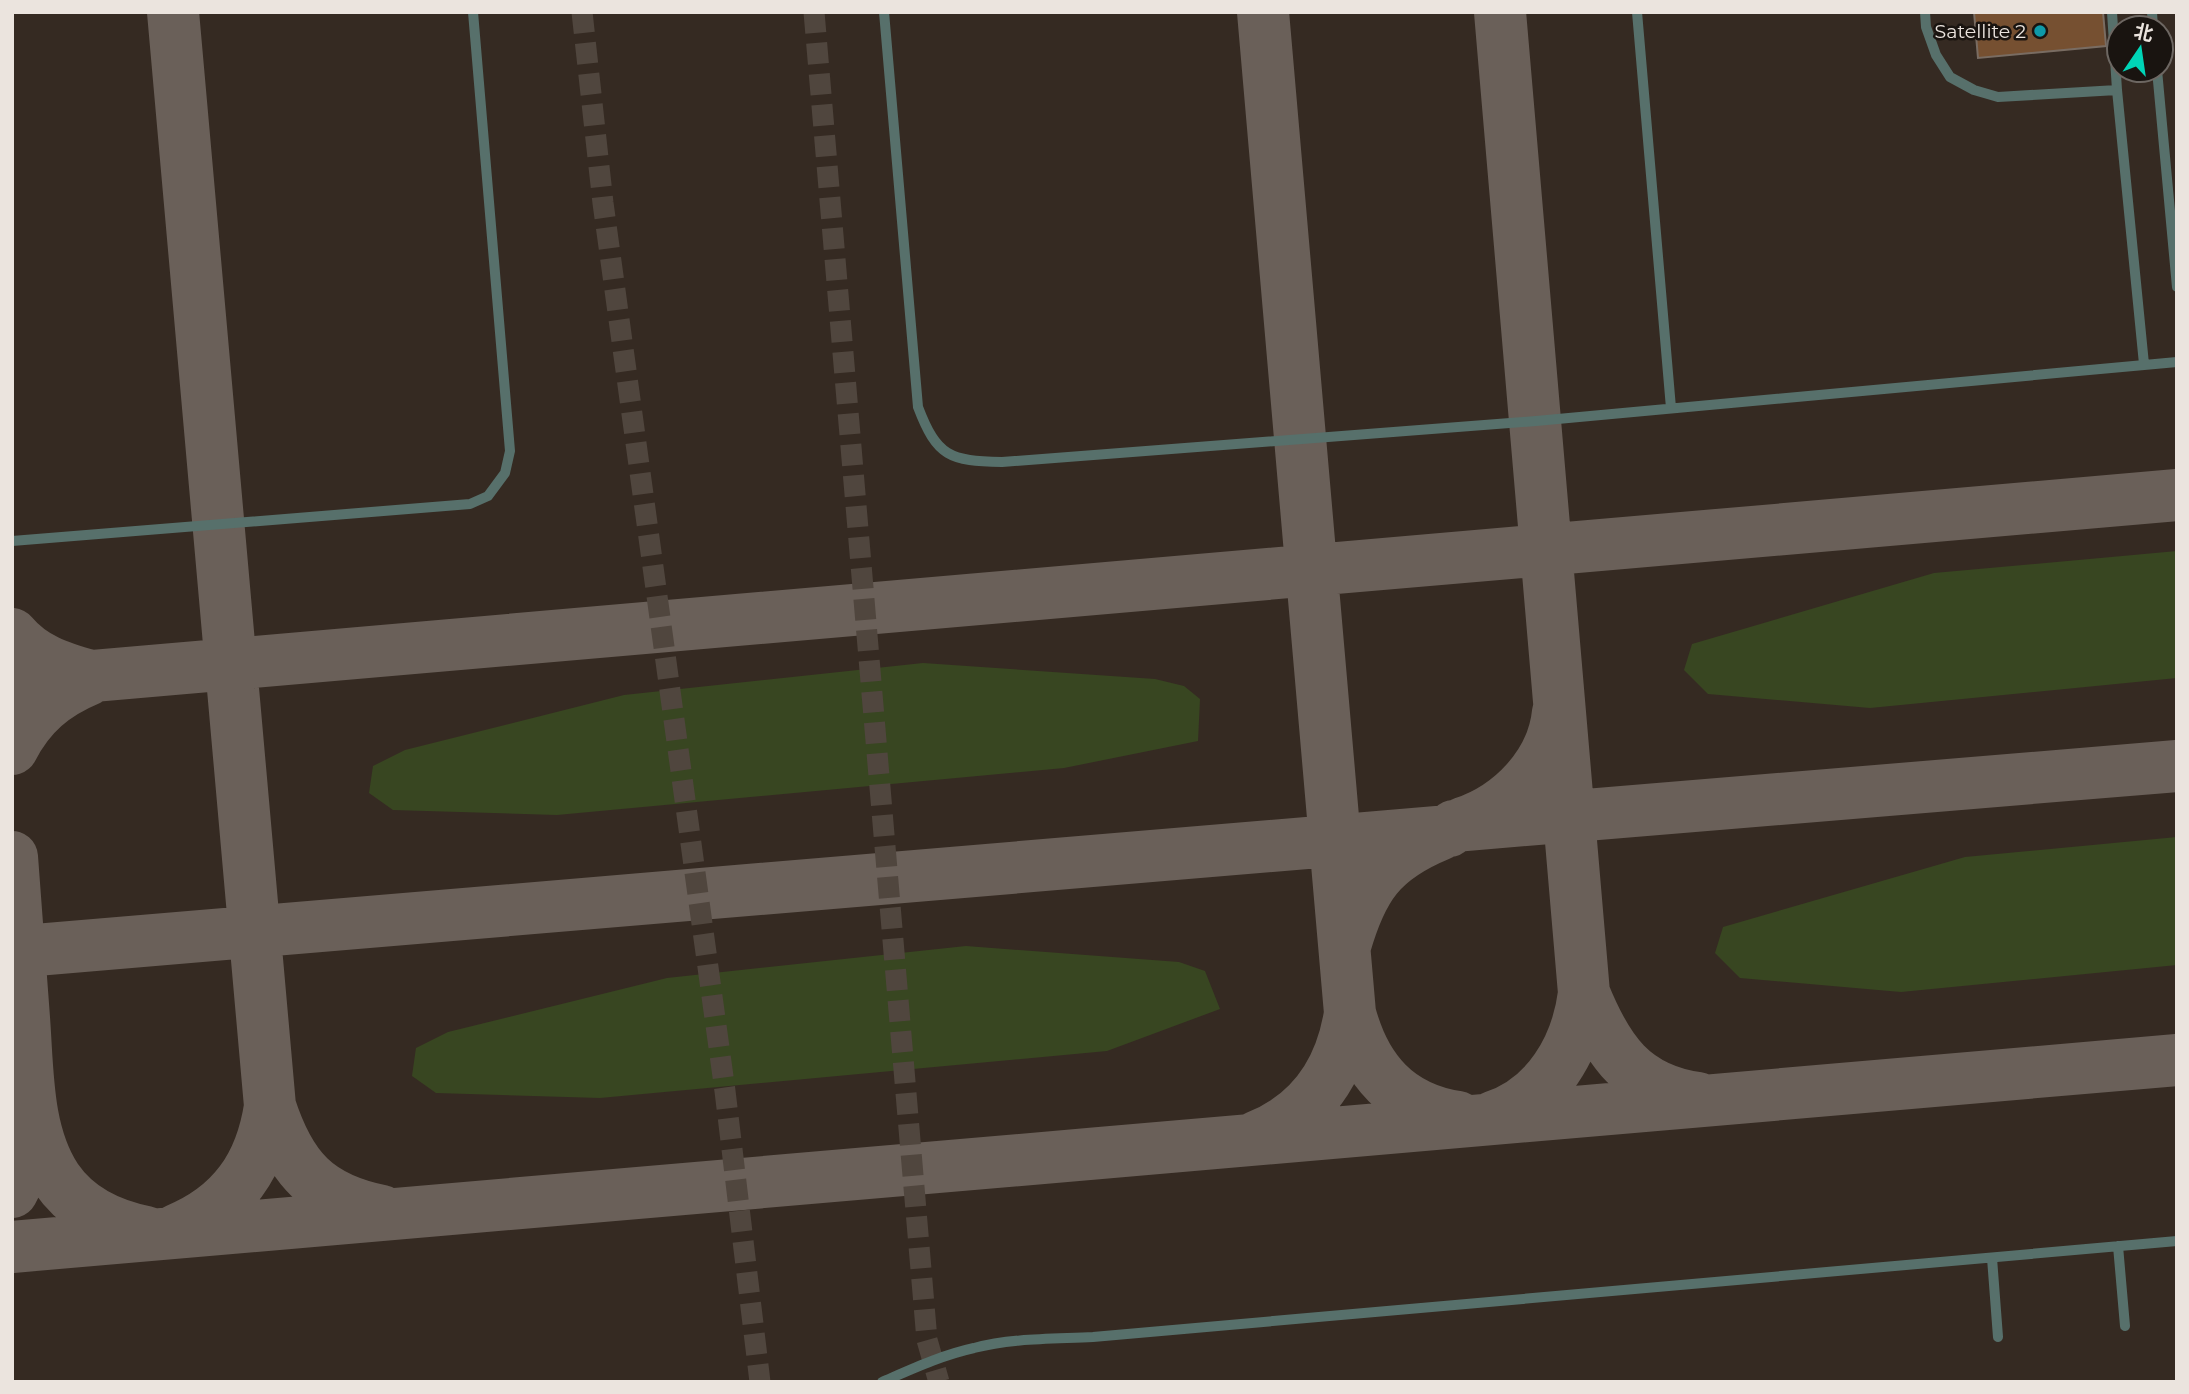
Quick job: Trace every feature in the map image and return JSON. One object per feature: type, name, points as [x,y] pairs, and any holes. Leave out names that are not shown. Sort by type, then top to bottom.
[{"type":"lane","points":[[12,541],[387,513],[470,504],[488,496],[505,473],[510,451],[473,12]]},
{"type":"lane","points":[[884,12],[918,407],[928,434],[946,453],[970,461],[1002,462],[1314,439],[2177,362]]},
{"type":"lane","points":[[1637,12],[1671,408]]},
{"type":"lane","points":[[1925,12],[1926,27],[1936,55],[1950,77],[1973,90],[1998,97],[2117,90]]},
{"type":"lane","points":[[2112,12],[2144,364]]},
{"type":"lane","points":[[2158,84],[2177,287]]},
{"type":"lane","points":[[882,1382],[964,1350],[1024,1340],[1093,1338],[2177,1241]]},
{"type":"lane","points":[[2118,1247],[2125,1326]]},
{"type":"lane","points":[[1992,1258],[1998,1337]]},
{"type":"green space","points":[[2177,551],[2177,678],[1870,708],[1708,694],[1684,670],[1692,644],[1934,573]]},
{"type":"green space","points":[[923,663],[1155,679],[1184,686],[1200,699],[1198,741],[1064,768],[557,815],[393,810],[369,793],[373,766],[405,750],[624,695]]},
{"type":"green space","points":[[2177,837],[2177,965],[1901,992],[1740,978],[1715,953],[1723,927],[1965,857]]},
{"type":"green space","points":[[966,946],[1179,962],[1205,971],[1220,1009],[1107,1051],[600,1098],[436,1093],[412,1076],[416,1048],[448,1032],[667,978]]},
{"type":"building","name":"Satellite 2","points":[[1974,12],[2103,12],[2105,46],[1978,58]]},
{"type":"taxiway","points":[[173,12],[270,1106],[287,1147],[309,1177],[340,1198],[382,1211]]},
{"type":"taxiway","points":[[1263,12],[1350,1013],[1365,1052],[1387,1083],[1418,1105],[1458,1117]]},
{"type":"taxiway","points":[[1493,1117],[1529,1098],[1556,1069],[1574,1033],[1584,993],[1500,12]]},
{"type":"taxiway","points":[[12,683],[2177,495]]},
{"type":"taxiway","points":[[12,634],[38,656],[90,676]]},
{"type":"taxiway","points":[[12,749],[27,725],[44,706],[65,691],[90,679]]},
{"type":"taxiway","points":[[1463,823],[1497,806],[1527,781],[1548,749],[1558,712]]},
{"type":"taxiway","points":[[12,952],[1449,831],[1454,826],[2177,766]]},
{"type":"taxiway","points":[[1345,946],[1359,907],[1377,877],[1402,854],[1439,835]]},
{"type":"taxiway","points":[[12,857],[28,1080],[39,1141],[56,1178],[74,1199],[108,1220],[146,1232]]},
{"type":"taxiway","points":[[1584,993],[1602,1032],[1625,1064],[1656,1086],[1698,1098]]},
{"type":"taxiway","points":[[1256,1137],[1293,1116],[1321,1088],[1339,1054],[1350,1013]]},
{"type":"taxiway","points":[[12,1247],[2177,1060]]},
{"type":"taxiway","points":[[176,1230],[213,1209],[241,1182],[259,1147],[270,1106]]},
{"type":"taxiway","points":[[12,1192],[26,1160],[34,1126]]},
{"type":"tunnel","points":[[582,12],[603,203],[725,1091],[760,1382]]},
{"type":"tunnel","points":[[814,12],[927,1340],[939,1382]]},
{"type":"place","name":"Satellite 2","points":[[2040,31]]}]
